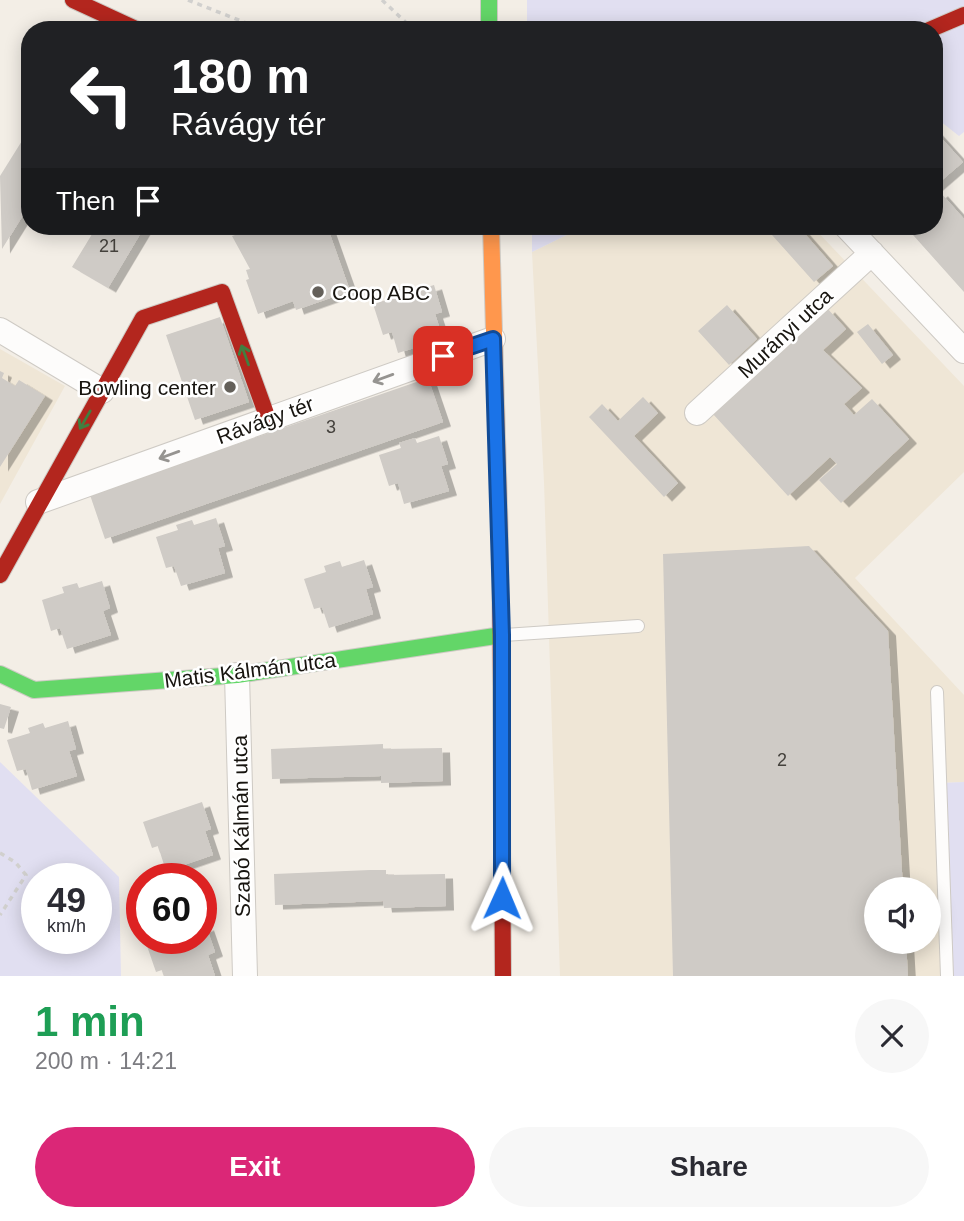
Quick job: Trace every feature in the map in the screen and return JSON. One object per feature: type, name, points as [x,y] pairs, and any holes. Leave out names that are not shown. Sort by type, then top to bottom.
[{"type":"street","points":[[73,0],[118,21]]},
{"type":"street","points":[[489,0],[489,21]]},
{"type":"street","points":[[943,24],[964,15]]},
{"type":"street","points":[[491,235],[502,635],[503,976]]},
{"type":"street","points":[[855,235],[964,351]]},
{"type":"street","name":"Murányi utca","points":[[697,414],[872,253]]},
{"type":"street","points":[[0,575],[38,502],[143,318],[222,292],[268,419]]},
{"type":"street","points":[[0,330],[102,391]]},
{"type":"street","name":"Rávágy tér","points":[[38,502],[493,339]]},
{"type":"street","name":"Matis Kálmán utca","points":[[0,674],[34,690],[237,675],[502,635]]},
{"type":"street","name":"Szabó Kálmán utca","points":[[237,675],[245,976]]},
{"type":"street","points":[[486,976],[501,924]]},
{"type":"street","points":[[501,924],[515,976]]},
{"type":"lane","points":[[502,635],[638,625]]},
{"type":"lane","points":[[937,692],[947,976]]},
{"type":"path","points":[[187,0],[241,21]]},
{"type":"path","points":[[382,0],[404,21]]},
{"type":"path","points":[[0,853],[15,862],[26,875],[0,915]]},
{"type":"shaded area","points":[[527,0],[964,0],[964,132],[959,136],[943,123],[943,21],[527,21]]},
{"type":"shaded area","points":[[532,235],[567,235],[532,252]]},
{"type":"shaded area","points":[[567,235],[821,235],[964,386],[964,472],[855,578],[964,695],[964,782],[940,783],[941,877],[864,877],[864,954],[941,954],[941,880],[942,976],[560,976],[544,482],[532,252]]},
{"type":"shaded area","points":[[0,349],[65,386],[0,504]]},
{"type":"shaded area","points":[[0,762],[105,863],[21,863],[21,954],[112,954],[112,870],[119,877],[121,976],[0,976]]},
{"type":"shaded area","points":[[964,782],[964,976],[942,976],[940,783]]},
{"type":"building","points":[[943,140],[963,162],[943,179]]},
{"type":"building","points":[[21,142],[21,218],[2,249],[0,176]]},
{"type":"building","points":[[943,195],[964,219],[964,292],[913,235],[943,235]]},
{"type":"building","points":[[92,235],[140,235],[108,288],[72,267]]},
{"type":"building","points":[[330,235],[350,291],[296,310],[293,301],[258,314],[246,280],[249,279],[246,270],[250,269],[232,236]]},
{"type":"building","points":[[772,235],[806,235],[833,266],[814,282]]},
{"type":"building","points":[[434,285],[442,312],[435,314],[443,339],[398,353],[392,332],[383,335],[373,304],[396,297],[394,291],[409,286],[411,292]]},
{"type":"building","points":[[727,305],[757,339],[729,365],[698,331]]},
{"type":"building","points":[[827,308],[846,329],[823,350],[862,388],[844,404],[854,415],[872,399],[909,439],[841,503],[819,480],[837,464],[830,457],[788,496],[713,414]]},
{"type":"building","points":[[220,317],[249,402],[195,420],[166,335]]},
{"type":"building","points":[[868,324],[893,355],[882,364],[857,332]]},
{"type":"building","points":[[0,371],[4,373],[2,378],[15,386],[19,380],[45,396],[0,467]]},
{"type":"building","points":[[428,378],[443,422],[105,539],[90,495]]},
{"type":"building","points":[[643,397],[658,413],[634,436],[678,483],[664,497],[589,417],[602,404],[618,421]]},
{"type":"building","points":[[439,436],[448,464],[441,466],[449,491],[404,504],[398,483],[389,486],[379,455],[401,448],[399,443],[415,438],[417,443]]},
{"type":"building","points":[[216,518],[225,546],[218,548],[225,573],[181,586],[174,566],[166,568],[156,537],[178,530],[176,525],[192,520],[194,525]]},
{"type":"building","points":[[809,546],[888,631],[902,877],[864,877],[864,954],[907,954],[908,976],[673,976],[663,554]]},
{"type":"building","points":[[364,560],[373,587],[366,589],[373,614],[329,628],[322,607],[314,609],[304,579],[326,572],[324,566],[340,561],[342,567]]},
{"type":"building","points":[[102,581],[110,608],[103,611],[111,635],[67,649],[60,628],[51,631],[42,600],[64,593],[62,587],[77,583],[79,588]]},
{"type":"building","points":[[0,704],[11,707],[4,729],[0,728]]},
{"type":"building","points":[[68,721],[76,749],[69,751],[77,776],[32,790],[26,769],[17,771],[7,740],[30,733],[28,728],[43,723],[45,728]]},
{"type":"building","points":[[383,744],[383,749],[442,748],[443,781],[381,783],[381,776],[272,779],[271,749]]},
{"type":"building","points":[[202,802],[211,829],[205,831],[213,855],[190,863],[163,863],[158,846],[152,848],[143,822]]},
{"type":"building","points":[[386,870],[386,875],[445,874],[446,906],[384,908],[383,901],[275,905],[274,874]]},
{"type":"building","points":[[150,954],[210,954],[208,955],[215,976],[164,976],[162,970],[156,972]]},
{"type":"traffic: fast","points":[[489,0],[489,21]]},
{"type":"traffic: fast","points":[[0,674],[34,690],[237,675],[502,635]]},
{"type":"traffic: slow","points":[[491,235],[500,542]]},
{"type":"traffic: jam","points":[[73,0],[118,21]]},
{"type":"traffic: jam","points":[[943,24],[964,15]]},
{"type":"traffic: jam","points":[[0,575],[143,318],[222,292],[268,419]]},
{"type":"traffic: jam","points":[[500,542],[503,976]]},
{"type":"place","name":"Coop ABC","points":[[318,292]]},
{"type":"place","name":"Bowling center","points":[[230,387]]},
{"type":"route","points":[[443,356],[493,339],[502,635],[502,898]]}]
